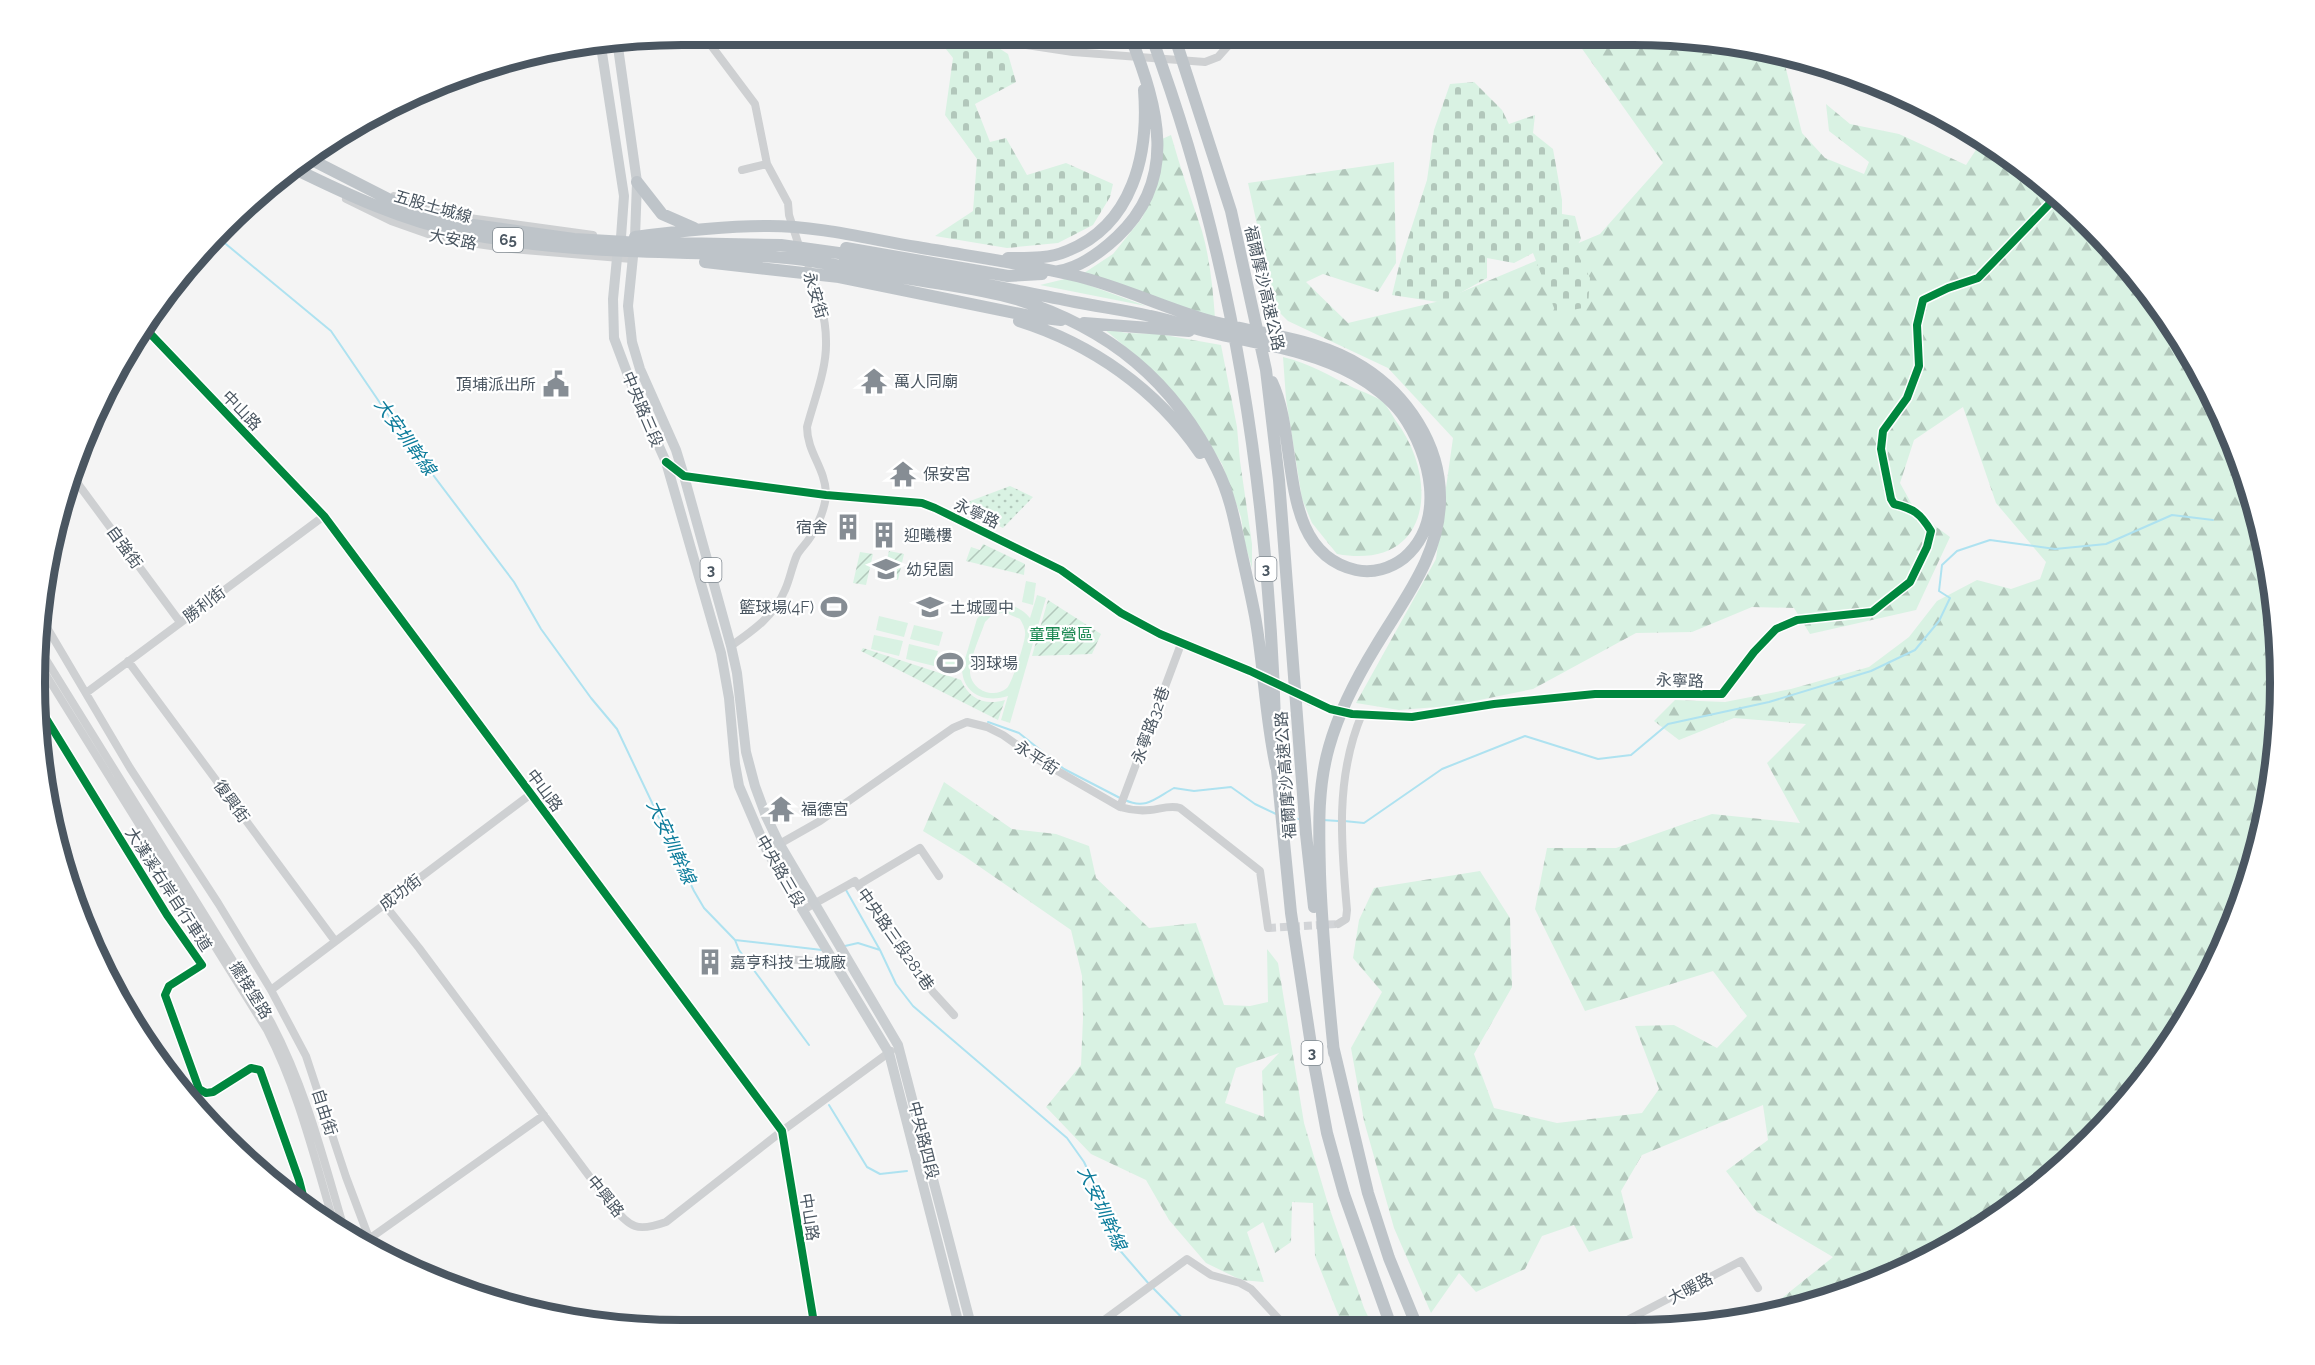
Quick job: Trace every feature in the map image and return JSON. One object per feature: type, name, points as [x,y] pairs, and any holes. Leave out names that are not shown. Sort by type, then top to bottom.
[{"type":"highway","points":[[682,248],[739,238],[789,239],[1008,276],[1038,275],[1066,270],[1084,262],[1107,247],[1139,213],[1151,188],[1158,162],[1155,108],[1134,45]]},
{"type":"highway","name":"福爾摩沙高速公路","points":[[1155,45],[1188,143],[1226,294],[1241,373],[1267,579],[1273,659],[1276,767],[1292,913],[1313,1058],[1328,1133],[1344,1194],[1389,1320]]},
{"type":"highway","name":"福爾摩沙高速公路","points":[[1177,45],[1231,211],[1266,370],[1280,480],[1314,912],[1334,1053],[1368,1193],[1389,1258],[1414,1320]]},
{"type":"highway","points":[[976,258],[1034,258],[1065,252],[1085,243],[1121,209],[1134,183],[1141,159],[1145,103],[1142,68]]},
{"type":"highway","name":"五股土城線","points":[[314,162],[421,223],[484,236],[574,248],[682,248]]},
{"type":"highway","points":[[308,167],[389,206]]},
{"type":"highway","name":"五股土城線","points":[[303,171],[389,206]]},
{"type":"highway","points":[[637,182],[662,214],[698,229]]},
{"type":"highway","points":[[635,237],[698,229],[766,226],[810,230],[1072,275],[1202,319]]},
{"type":"highway","points":[[682,248],[781,245],[848,254],[1151,316],[1319,358],[1357,376],[1378,391],[1400,412],[1424,455],[1431,498],[1429,515],[1422,536],[1412,550],[1397,563],[1381,570],[1363,572],[1330,560],[1317,548],[1305,528],[1296,498],[1285,425],[1277,392],[1266,370]]},
{"type":"highway","points":[[682,248],[788,258],[1014,298],[1070,319],[1104,338],[1133,359],[1173,399],[1202,443],[1217,470],[1227,495],[1255,618],[1269,733],[1276,767]]},
{"type":"highway","points":[[632,259],[714,262],[778,269],[839,278],[1035,317],[1103,325],[1208,332]]},
{"type":"highway","points":[[903,266],[1277,334],[1345,357],[1364,367],[1400,398],[1419,423],[1434,454],[1438,470],[1440,502],[1435,537],[1418,580],[1376,646],[1348,697],[1329,747],[1322,778],[1319,820],[1321,912],[1334,1053]]},
{"type":"highway","points":[[963,302],[1033,325],[1080,347],[1133,380],[1175,419],[1199,451],[1216,483],[1238,536]]},
{"type":"main road","name":"中央路三段","points":[[618,48],[637,182],[635,237],[628,306],[632,342],[639,369],[676,450],[684,476],[731,646],[750,768],[766,816],[779,843],[844,953]]},
{"type":"main road","name":"中央路三段","points":[[602,50],[624,196],[613,299],[614,338],[634,391],[666,462],[721,653],[729,698],[739,786],[767,851],[836,963]]},
{"type":"main road","name":"中央路四段","points":[[844,953],[898,1045],[970,1320]]},
{"type":"main road","name":"中央路四段","points":[[836,963],[889,1053],[958,1320]]},
{"type":"street","name":"永安街","points":[[711,45],[755,104],[767,164],[788,203],[796,241],[824,312],[827,343],[823,370],[807,427],[807,436],[808,445],[823,473],[826,495]]},
{"type":"street","points":[[1027,45],[1073,52],[1205,62],[1218,57],[1229,45]]},
{"type":"street","name":"大安路","points":[[320,158],[401,199],[469,218],[635,237]]},
{"type":"street","points":[[742,170],[767,164]]},
{"type":"street","name":"大安路","points":[[298,174],[391,221],[442,239],[512,249],[632,259]]},
{"type":"street","name":"永寧路","points":[[1311,702],[1352,714],[1412,717],[1494,704],[1595,694],[1722,694],[1754,652],[1776,629],[1797,620],[1872,612],[1910,582],[1927,547],[1931,531],[1923,517],[1909,507],[1894,504],[1881,449],[1882,431],[1907,398],[1919,366],[1917,325],[1923,300],[1948,288],[1978,278],[2051,202]]},
{"type":"street","name":"中山路","points":[[149,333],[324,516],[782,1131],[814,1320]]},
{"type":"street","points":[[666,462],[684,476]]},
{"type":"street","name":"永寧路","points":[[684,476],[826,495],[922,503],[1058,568],[1121,613],[1181,644],[1250,672]]},
{"type":"street","name":"自強街","points":[[78,482],[180,622]]},
{"type":"street","points":[[731,646],[760,626],[785,591],[798,554],[817,523],[826,495]]},
{"type":"street","name":"勝利街","points":[[86,693],[324,516]]},
{"type":"street","name":"自由街","points":[[47,628],[130,768],[218,903],[271,990],[306,1056],[346,1177],[369,1238]]},
{"type":"street","name":"永寧路32巷","points":[[1120,807],[1181,644]]},
{"type":"street","name":"擺接堡路","points":[[46,659],[271,1022],[297,1077],[341,1221]]},
{"type":"street","name":"復興街","points":[[128,661],[335,941]]},
{"type":"street","name":"擺接堡路","points":[[45,674],[267,1030],[293,1090],[331,1215]]},
{"type":"street","points":[[1338,924],[1346,919],[1347,910],[1340,817],[1342,787],[1353,734],[1362,714]]},
{"type":"street","name":"永平街","points":[[767,851],[820,821],[953,728],[967,722],[974,722],[1003,735],[1037,759],[1120,807],[1132,810],[1174,806],[1180,808],[1260,871],[1268,928]]},
{"type":"street","name":"成功街","points":[[271,990],[531,794]]},
{"type":"street","points":[[858,885],[920,848],[939,876]]},
{"type":"street","name":"中央路三段281巷","points":[[803,910],[855,881],[933,992],[954,1015]]},
{"type":"street","name":"中興路","points":[[384,904],[610,1204],[628,1224],[647,1229],[666,1222],[782,1131],[898,1045]]},
{"type":"street","points":[[774,958],[836,963]]},
{"type":"street","name":"自由街","points":[[374,1240],[544,1115]]},
{"type":"street","points":[[1105,1320],[1187,1259],[1211,1275],[1240,1283],[1251,1290],[1279,1320]]},
{"type":"street","name":"大暖路","points":[[1628,1320],[1741,1262],[1758,1288]]},
{"type":"green space","points":[[943,45],[994,45],[1008,54],[1016,82],[975,104],[990,142],[1006,138],[1027,175],[1066,163],[1113,184],[1110,197],[1093,225],[1058,243],[1007,248],[935,236],[973,211],[977,159],[945,115],[953,58]]},
{"type":"green space","points":[[1579,45],[1674,46],[1716,50],[1785,64],[1802,133],[1825,158],[1864,174],[1869,162],[1829,131],[1826,104],[1850,124],[1899,134],[1966,165],[1978,147],[2053,203],[2112,262],[2163,328],[2185,364],[2221,439],[2248,518],[2265,599],[2269,641],[2269,724],[2258,807],[2236,887],[2221,926],[2185,1001],[2163,1037],[2112,1103],[2083,1133],[2053,1162],[1987,1213],[1951,1235],[1876,1271],[1837,1286],[1775,1303],[1833,1257],[1757,1212],[1726,1171],[1768,1140],[1763,1105],[1642,1155],[1621,1191],[1633,1238],[1589,1252],[1574,1225],[1542,1236],[1525,1269],[1476,1292],[1459,1273],[1431,1313],[1394,1228],[1364,1121],[1351,1048],[1382,992],[1353,958],[1359,920],[1374,888],[1480,871],[1510,918],[1512,987],[1474,1054],[1494,1108],[1557,1123],[1642,1113],[1659,1089],[1635,1026],[1674,1025],[1717,1048],[1747,1016],[1713,971],[1585,1011],[1535,909],[1547,848],[1616,848],[1712,814],[1800,823],[1767,763],[1806,724],[1734,718],[1679,740],[1654,721],[1675,700],[1725,702],[1791,689],[1869,667],[1909,637],[1937,601],[1977,580],[2011,589],[2040,579],[2046,562],[1996,503],[1963,407],[1914,440],[1900,483],[1916,512],[1950,537],[1916,610],[1810,634],[1794,608],[1752,607],[1692,632],[1636,633],[1533,689],[1450,706],[1399,710],[1356,703],[1436,559],[1453,438],[1388,368],[1288,321],[1275,308],[1248,183],[1394,162],[1396,263],[1378,292],[1323,274],[1306,282],[1348,323],[1440,301],[1600,234],[1663,163]]},
{"type":"green space","points":[[1474,82],[1502,110],[1509,124],[1535,115],[1533,133],[1553,149],[1562,200],[1562,214],[1575,216],[1581,239],[1575,249],[1590,278],[1588,307],[1556,313],[1533,253],[1514,263],[1487,258],[1487,278],[1451,298],[1438,302],[1392,295],[1427,180],[1434,130],[1450,84]]},
{"type":"green space","points":[[1171,135],[1205,242],[1215,318],[1084,273],[1113,254],[1142,218],[1149,203],[1162,139]]},
{"type":"green space","points":[[1069,278],[1146,306],[1040,285]]},
{"type":"green space","points":[[1103,328],[1126,333],[1159,334],[1221,345],[1237,427],[1252,544],[1252,568],[1241,517],[1222,464],[1210,445],[1136,356]]},
{"type":"green space","points":[[1283,357],[1311,366],[1383,402],[1410,444],[1419,469],[1421,493],[1418,516],[1409,535],[1392,549],[1368,556],[1337,554],[1312,523],[1302,499],[1286,399]]},
{"type":"green space","points":[[1010,486],[1033,497],[1003,528],[957,506]]},
{"type":"green space","points":[[983,544],[1025,564],[1024,575],[966,561],[971,547],[980,550]]},
{"type":"green space","points":[[889,551],[904,554],[898,580],[883,576]]},
{"type":"green space","points":[[860,552],[873,554],[866,585],[853,583]]},
{"type":"green space","points":[[1026,581],[1036,583],[1033,605],[1022,602]]},
{"type":"green space","points":[[1037,595],[1046,598],[1010,723],[1001,720],[1008,696],[992,698],[977,695],[967,685],[962,669],[977,619],[989,608],[1010,605],[1030,618]],"holes":[[[1004,612],[1020,619],[1025,629],[1025,636],[1018,664],[1009,685],[995,693],[983,691],[973,683],[970,670],[985,622],[991,616]]]},
{"type":"green space","name":"童軍營區","points":[[1048,600],[1101,634],[1092,654],[1032,656]]},
{"type":"green space","points":[[879,616],[908,623],[904,637],[876,630]]},
{"type":"green space","points":[[914,625],[943,632],[939,646],[910,639]]},
{"type":"green space","points":[[874,635],[903,641],[899,656],[871,649]]},
{"type":"green space","points":[[909,644],[938,651],[934,666],[906,659]]},
{"type":"green space","points":[[863,648],[961,680],[968,692],[978,699],[991,702],[1005,700],[998,720],[861,651]]},
{"type":"green space","name":"羽球場","points":[[944,651],[960,655],[955,675],[939,670]]},
{"type":"green space","points":[[944,782],[1012,829],[1056,834],[1089,846],[1096,878],[1149,928],[1196,923],[1224,1005],[1250,1006],[1268,1002],[1267,949],[1278,963],[1304,1123],[1328,1204],[1370,1320],[1340,1320],[1315,1256],[1313,1203],[1292,1202],[1291,1242],[1275,1253],[1263,1222],[1247,1232],[1264,1282],[1241,1280],[1206,1263],[1169,1220],[1146,1180],[1091,1154],[1046,1107],[1081,1065],[1082,976],[1071,930],[964,856],[923,831]],"holes":[[[1279,1053],[1262,1071],[1264,1117],[1225,1103],[1236,1068]]]},
{"type":"waterway","name":"大安圳幹線","points":[[223,241],[331,331],[393,422],[514,582],[541,629],[591,698],[617,729],[704,908],[735,940],[822,950]]},
{"type":"waterway","points":[[1344,821],[1364,823],[1442,769],[1525,736],[1598,759],[1631,755],[1668,724],[1769,702],[1871,671],[1915,650],[1939,621],[1950,598],[1939,591],[1942,565],[1957,551],[1990,540],[2055,549],[2106,544],[2172,515],[2213,520]]},
{"type":"waterway","points":[[988,722],[1019,733],[1064,769],[1120,798]]},
{"type":"waterway","points":[[1125,800],[1139,804],[1151,802],[1174,788],[1194,791],[1231,787],[1255,804],[1276,814]]},
{"type":"waterway","points":[[1287,818],[1299,819]]},
{"type":"waterway","points":[[1323,820],[1338,821]]},
{"type":"waterway","points":[[846,890],[880,950]]},
{"type":"waterway","points":[[735,940],[739,950],[809,1045]]},
{"type":"waterway","name":"大安圳幹線","points":[[845,946],[858,943],[880,950],[896,984],[913,1006],[1067,1138],[1084,1162],[1097,1190],[1117,1247],[1149,1284]]},
{"type":"waterway","points":[[829,1105],[867,1167],[880,1174],[907,1171]]},
{"type":"waterway","name":"大安圳幹線","points":[[1153,1288],[1184,1320]]},
{"type":"tunnel","points":[[1250,671],[1311,702]]},
{"type":"tunnel","points":[[1268,928],[1338,924]]},
{"type":"cycle path","points":[[666,462],[684,476],[826,495],[922,503],[1061,570],[1121,613],[1160,634],[1250,671],[1330,709],[1352,714],[1412,717],[1494,704],[1595,694],[1722,694],[1754,652],[1776,629],[1797,620],[1872,612],[1910,582],[1927,547],[1931,531],[1916,513],[1894,504],[1881,449],[1883,431],[1907,398],[1919,366],[1917,325],[1923,300],[1948,288],[1978,278],[2051,202]]},
{"type":"cycle path","points":[[149,333],[324,516],[782,1131],[814,1320]]},
{"type":"cycle path","name":"大漢溪右岸自行車道","points":[[46,718],[167,915],[202,965],[169,986],[165,995],[199,1089],[206,1093],[213,1092],[251,1068],[260,1070],[303,1194]]},
{"type":"place","name":"萬人同廟","points":[[874,381]]},
{"type":"place","name":"頂埔派出所","points":[[556,384]]},
{"type":"place","name":"保安宮","points":[[903,474]]},
{"type":"place","name":"宿舍","points":[[848,527]]},
{"type":"place","name":"迎曦樓","points":[[884,535]]},
{"type":"place","name":"幼兒園","points":[[886,569]]},
{"type":"place","name":"籃球場(4F)","points":[[834,607]]},
{"type":"place","name":"土城國中","points":[[930,607]]},
{"type":"place","name":"羽球場","points":[[950,663]]},
{"type":"place","name":"福德宮","points":[[781,809]]},
{"type":"place","name":"嘉亨科技 土城廠","points":[[710,962]]}]
